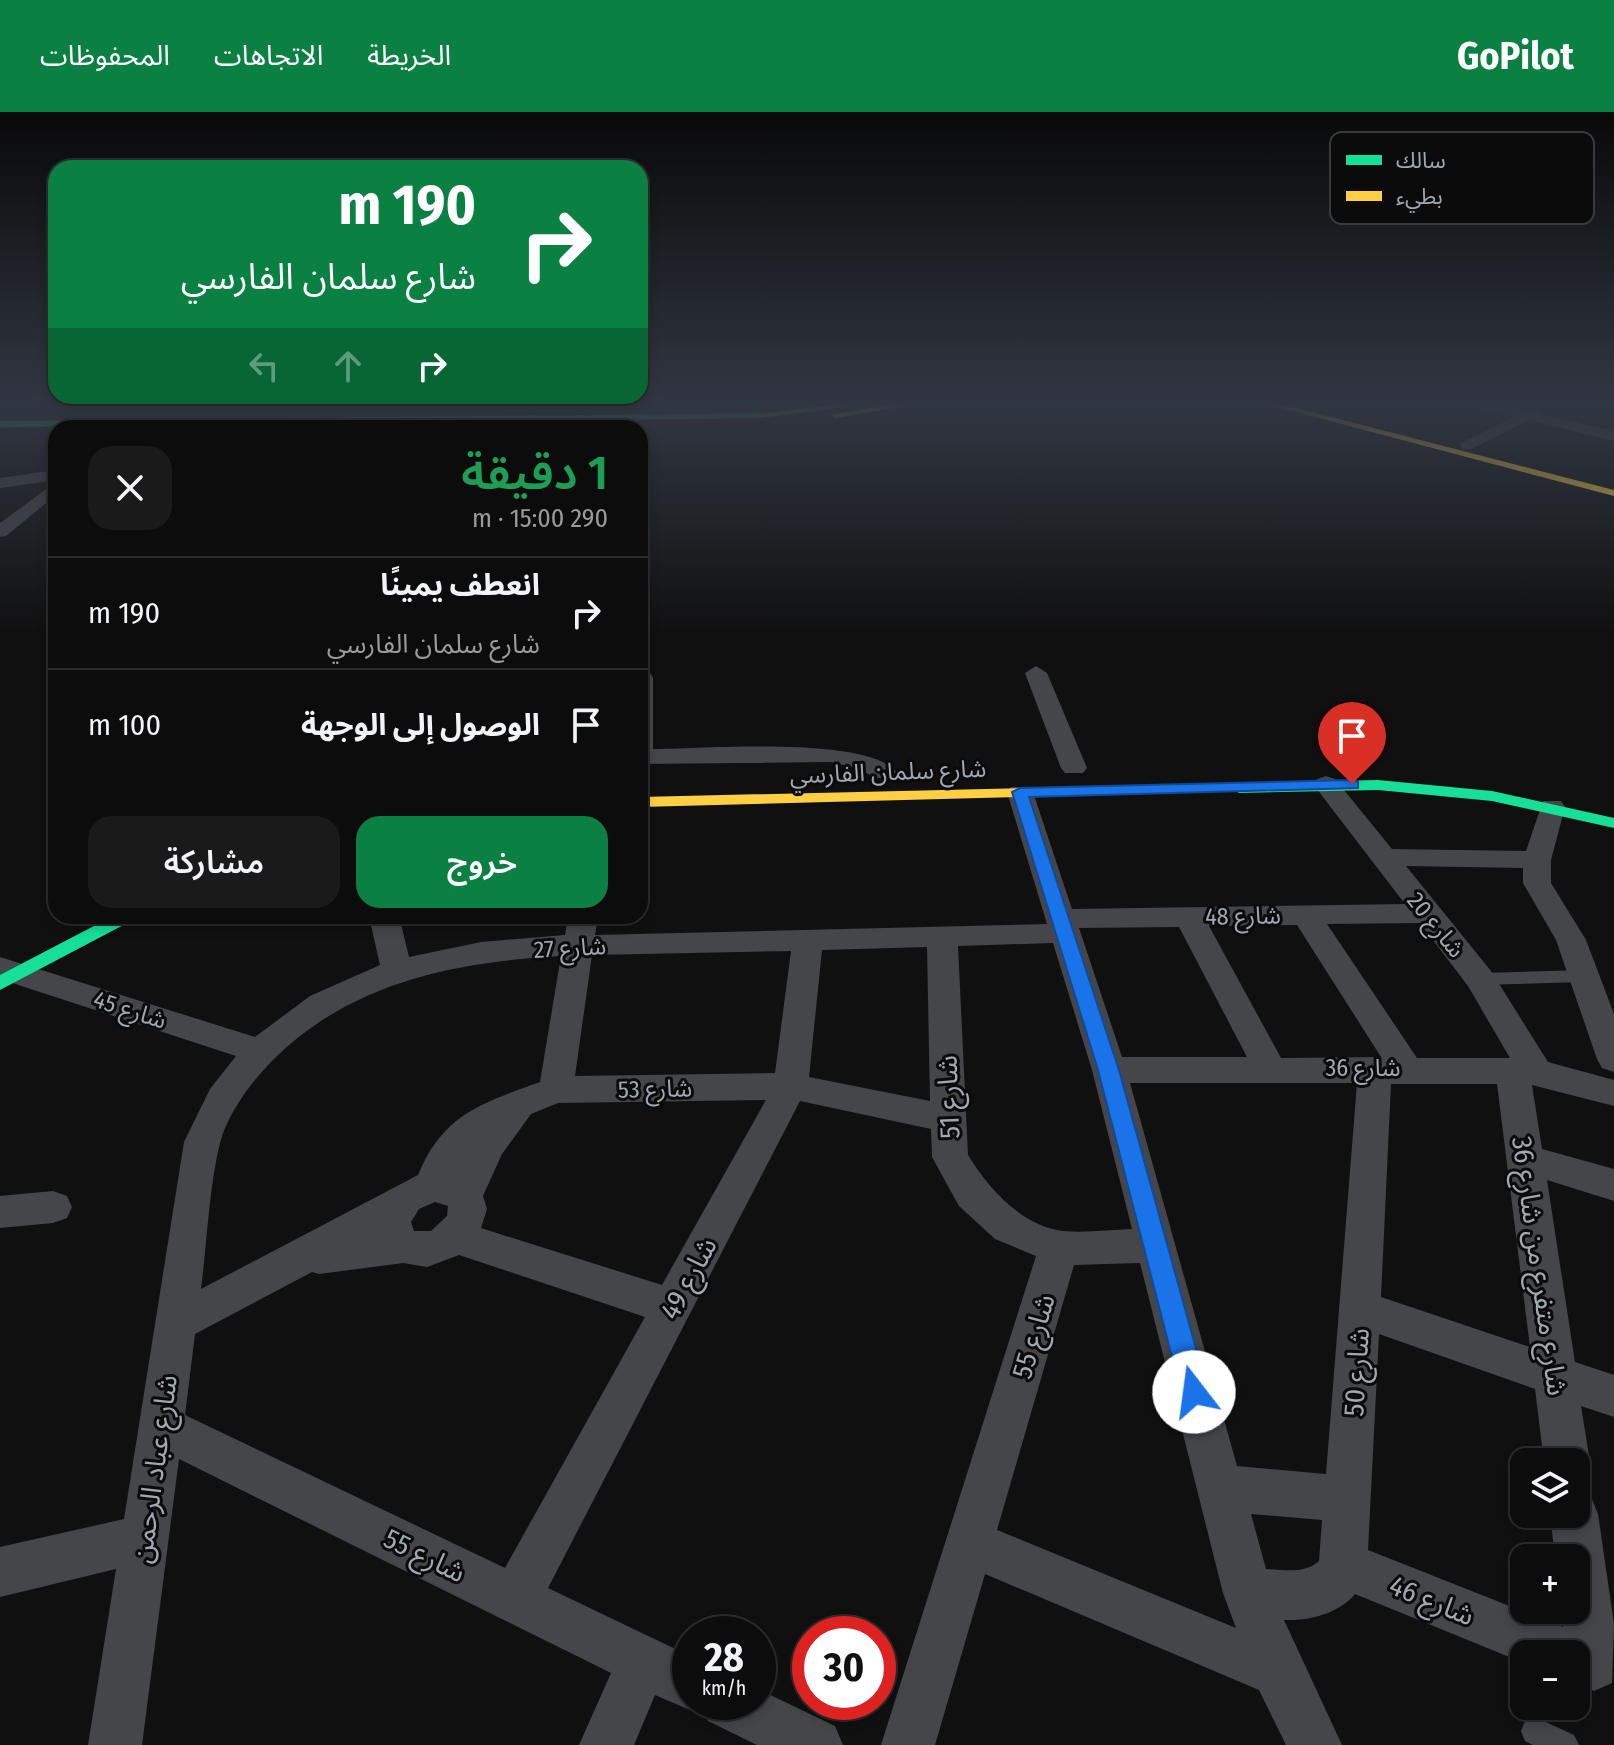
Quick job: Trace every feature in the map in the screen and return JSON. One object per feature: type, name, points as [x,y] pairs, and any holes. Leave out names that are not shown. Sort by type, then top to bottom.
[{"type":"street","points":[[0,483],[25,480]]},
{"type":"street","points":[[1565,480],[1614,493]]},
{"type":"street","points":[[3,508],[48,481]]},
{"type":"street","points":[[0,532],[48,483]]},
{"type":"street","points":[[1036,673],[1074,768]]},
{"type":"street","points":[[648,757],[831,755],[892,772]]},
{"type":"street","name":"شارع سلمان الفارسي","points":[[823,774],[892,772]]},
{"type":"street","name":"شارع سلمان الفارسي","points":[[648,802],[1326,784],[1433,789],[1552,807],[1614,823]]},
{"type":"street","name":"شارع 20","points":[[1326,784],[1480,979],[1525,1072]]},
{"type":"street","points":[[1020,792],[1109,1070],[1248,1593],[1278,1671],[1315,1745]]},
{"type":"street","points":[[1552,807],[1537,860],[1537,883],[1566,930],[1614,1059]]},
{"type":"street","points":[[1382,857],[1537,860]]},
{"type":"street","name":"شارع 48","points":[[1063,926],[1189,917],[1426,913]]},
{"type":"street","points":[[1306,915],[1391,1068]]},
{"type":"street","points":[[1189,917],[1270,1069]]},
{"type":"street","points":[[5,975],[110,924]]},
{"type":"street","points":[[386,924],[396,969]]},
{"type":"street","name":"شارع 27","points":[[193,1192],[202,1142],[225,1094],[260,1051],[323,1003],[396,969],[580,931],[808,940],[942,937],[1063,926]]},
{"type":"street","points":[[556,1090],[580,931]]},
{"type":"street","name":"شارع 51","points":[[942,937],[950,1157],[972,1195],[1009,1227],[1059,1248],[1156,1246]]},
{"type":"street","name":"شارع 49","points":[[515,1599],[791,1086],[808,940]]},
{"type":"street","name":"شارع 45","points":[[5,975],[260,1051]]},
{"type":"street","name":"شارع 36","points":[[1109,1070],[1391,1068],[1525,1072],[1614,1093]]},
{"type":"street","name":"شارع 50","points":[[1343,1565],[1360,1309],[1391,1068]]},
{"type":"street","name":"شارع متفرع من شارع 36","points":[[1525,1072],[1525,1159],[1565,1448]]},
{"type":"street","name":"شارع 53","points":[[434,1193],[487,1146],[521,1102],[556,1090],[791,1086],[948,1119]]},
{"type":"street","points":[[1525,1159],[1614,1185]]},
{"type":"street","name":"شارع عباد الرحمن","points":[[115,1745],[193,1192]]},
{"type":"street","points":[[297,1259],[404,1246],[429,1249],[455,1237],[469,1216],[434,1193]]},
{"type":"street","points":[[404,1246],[391,1229],[391,1218],[434,1193]]},
{"type":"street","points":[[175,1323],[297,1259],[434,1193]]},
{"type":"street","points":[[0,1212],[53,1207]]},
{"type":"street","points":[[455,1237],[672,1307]]},
{"type":"street","name":"شارع 55","points":[[908,1745],[1059,1248]]},
{"type":"street","points":[[1360,1309],[1614,1396]]},
{"type":"street","name":"شارع 55","points":[[160,1426],[672,1675]]},
{"type":"street","points":[[1219,1488],[1347,1499]]},
{"type":"street","points":[[1575,1528],[1586,1640]]},
{"type":"street","points":[[0,1572],[144,1538]]},
{"type":"street","points":[[971,1544],[1278,1671]]},
{"type":"street","points":[[1248,1593],[1316,1594],[1330,1589],[1339,1578],[1343,1565]]},
{"type":"street","name":"شارع 46","points":[[1343,1565],[1530,1640]]},
{"type":"street","points":[[606,1745],[643,1661]]},
{"type":"street","points":[[764,1720],[816,1745]]},
{"type":"lane","points":[[1480,979],[1584,976]]},
{"type":"lane","points":[[1535,1731],[1564,1745]]},
{"type":"traffic: fast","points":[[1239,788],[1378,785],[1492,796],[1614,823]]},
{"type":"traffic: fast","points":[[0,983],[112,924]]},
{"type":"traffic: slow","points":[[1565,480],[1614,493]]},
{"type":"traffic: slow","points":[[648,802],[1239,788]]},
{"type":"route","points":[[1194,1392],[1109,1070],[1020,792],[1352,784]]}]
